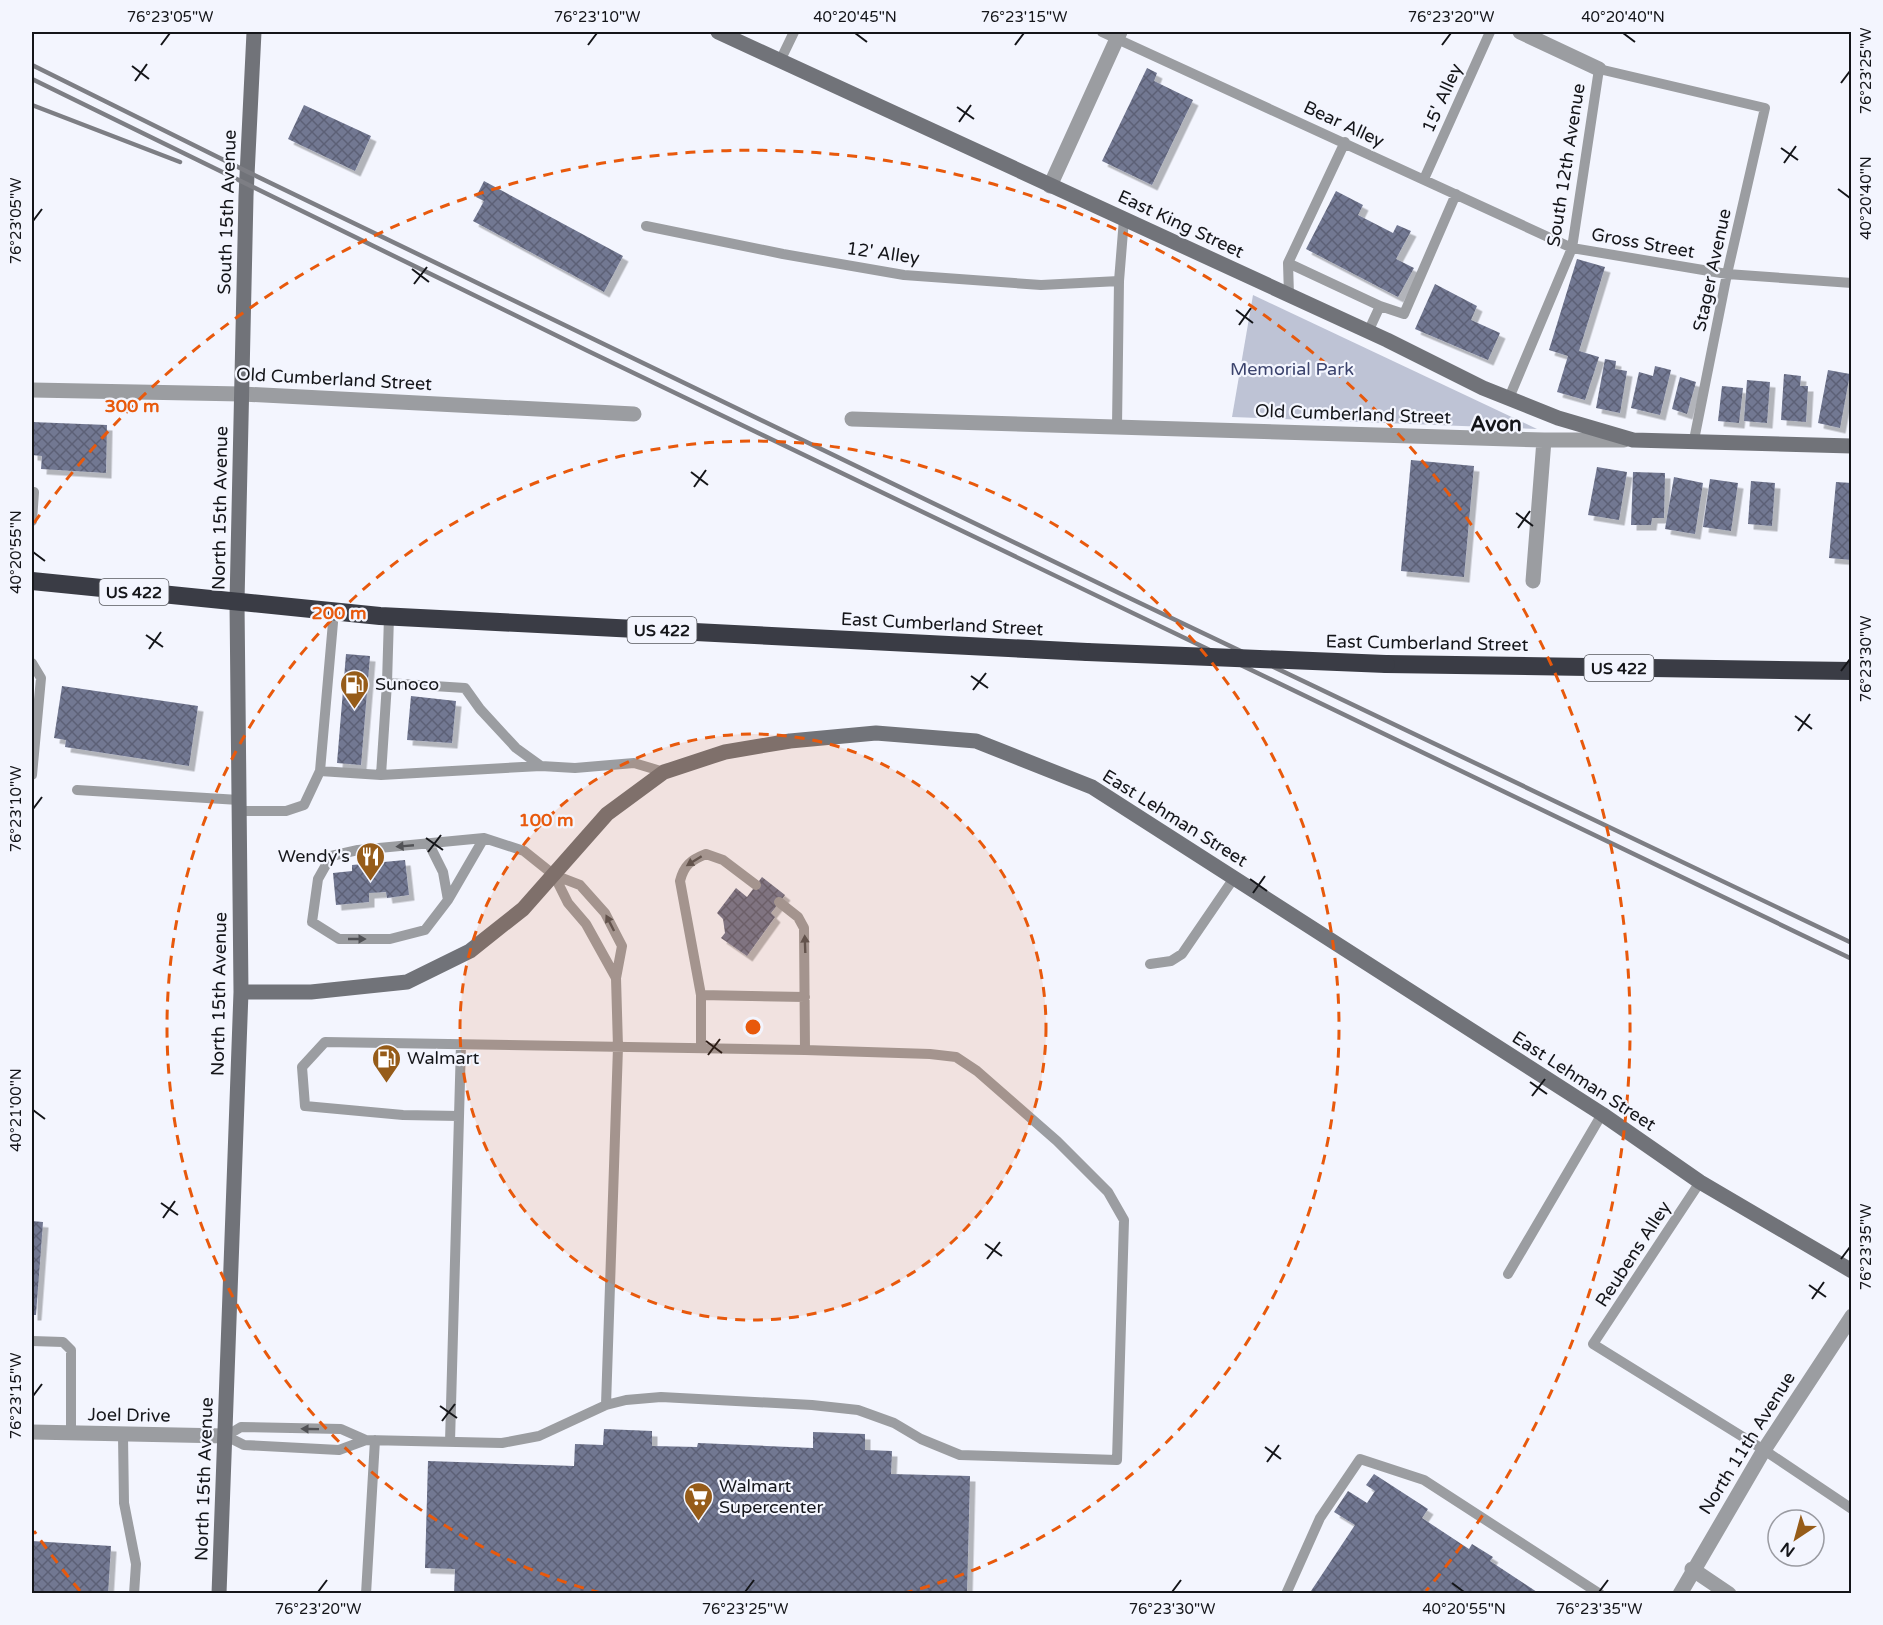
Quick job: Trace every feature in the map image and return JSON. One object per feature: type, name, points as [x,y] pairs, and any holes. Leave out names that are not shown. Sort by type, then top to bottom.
[{"type":"highway","name":"East Cumberland Street","points":[[32,581],[389,616],[1087,652],[1386,664],[1851,671]]},
{"type":"street","name":"South 15th Avenue","points":[[242,394],[246,196],[254,32]]},
{"type":"street","name":"East King Street","points":[[718,32],[1509,398],[1596,431],[1633,440]]},
{"type":"street","points":[[1520,32],[1599,69]]},
{"type":"street","points":[[1050,186],[1118,35]]},
{"type":"street","name":"Old Cumberland Street","points":[[32,390],[242,394],[634,414]]},
{"type":"street","name":"North 15th Avenue","points":[[219,1593],[241,992],[237,602],[242,394]]},
{"type":"street","name":"Old Cumberland Street","points":[[852,419],[1544,440],[1694,440],[1851,446]]},
{"type":"street","points":[[1533,581],[1544,440]]},
{"type":"street","name":"East Lehman Street","points":[[241,992],[312,992],[407,982],[470,951],[523,909],[607,814],[664,772],[725,752],[790,741],[876,734],[976,741],[1092,787],[1602,1114],[1700,1182],[1851,1272]]},
{"type":"street","name":"North 11th Avenue","points":[[1680,1593],[1692,1569],[1764,1450],[1851,1316]]},
{"type":"street","name":"Joel Drive","points":[[32,1432],[123,1436],[226,1436]]},
{"type":"street","points":[[1692,1569],[1729,1593]]},
{"type":"lane","points":[[780,61],[794,32]]},
{"type":"lane","name":"Bear Alley","points":[[1102,32],[1118,35],[1572,248]]},
{"type":"lane","name":"15' Alley","points":[[1424,178],[1490,32]]},
{"type":"lane","name":"Stager Avenue","points":[[1599,69],[1765,108],[1727,274],[1694,440]]},
{"type":"lane","name":"South 12th Avenue","points":[[1509,398],[1572,248],[1599,69]]},
{"type":"lane","points":[[1289,295],[1288,263],[1345,142]]},
{"type":"lane","points":[[1288,263],[1380,306],[1404,314],[1456,194]]},
{"type":"lane","points":[[1117,426],[1119,281],[1124,219]]},
{"type":"lane","name":"12' Alley","points":[[646,226],[783,254],[904,275],[1041,285],[1119,281]]},
{"type":"lane","name":"Gross Street","points":[[1572,248],[1727,274],[1851,283]]},
{"type":"lane","points":[[1368,332],[1380,306]]},
{"type":"lane","points":[[32,521],[34,492]]},
{"type":"lane","points":[[77,790],[286,811],[304,805],[320,771],[334,611]]},
{"type":"lane","points":[[381,775],[389,616]]},
{"type":"lane","points":[[32,663],[41,678],[32,776]]},
{"type":"lane","points":[[387,683],[465,688],[480,709],[516,748],[541,766]]},
{"type":"lane","points":[[320,771],[381,775],[541,766],[574,768],[634,763],[664,772]]},
{"type":"lane","points":[[484,838],[448,900],[425,930],[390,939],[339,939],[312,922],[318,879],[331,856],[358,850],[484,838],[524,851],[554,875],[580,885],[605,913],[622,946],[616,978],[618,1047],[606,1405]]},
{"type":"lane","points":[[429,844],[443,872],[448,900]]},
{"type":"lane","points":[[701,1048],[701,995],[681,886],[683,868],[693,859],[706,854],[723,860],[756,885]]},
{"type":"lane","points":[[554,875],[568,903],[586,924],[616,978]]},
{"type":"lane","points":[[1150,964],[1171,961],[1182,954],[1234,878]]},
{"type":"lane","points":[[779,902],[798,917],[804,928],[805,1050]]},
{"type":"lane","points":[[701,995],[805,997]]},
{"type":"lane","points":[[226,1436],[241,1427],[341,1429],[370,1440],[502,1443],[538,1436],[606,1405],[626,1400],[661,1397],[824,1406],[875,1414],[941,1449],[960,1455],[1117,1460],[1124,1220],[1108,1192],[1057,1141],[977,1071],[956,1057],[805,1050],[325,1042],[302,1067],[305,1106],[404,1115],[459,1116]]},
{"type":"lane","points":[[450,1443],[461,1044]]},
{"type":"lane","points":[[1508,1274],[1602,1114]]},
{"type":"lane","name":"Reubens Alley","points":[[1700,1182],[1593,1344],[1764,1450]]},
{"type":"lane","points":[[32,1341],[63,1342],[71,1350],[71,1433]]},
{"type":"lane","points":[[123,1436],[124,1503],[136,1564],[134,1593]]},
{"type":"lane","points":[[226,1436],[244,1444],[339,1450],[370,1440]]},
{"type":"lane","points":[[366,1593],[370,1440]]},
{"type":"lane","points":[[1764,1450],[1851,1509]]},
{"type":"lane","points":[[1286,1593],[1320,1518],[1360,1459],[1424,1480],[1600,1593]]},
{"type":"green space","name":"Memorial Park","points":[[1253,295],[1537,429],[1232,417]]},
{"type":"building","points":[[1147,68],[1157,73],[1154,81],[1193,100],[1152,185],[1102,161]]},
{"type":"building","points":[[304,105],[371,136],[355,171],[288,139]]},
{"type":"building","points":[[484,181],[623,256],[604,292],[473,221],[484,201],[476,197]]},
{"type":"building","points":[[1336,191],[1363,205],[1358,215],[1393,233],[1397,225],[1411,231],[1396,259],[1414,268],[1398,297],[1306,249]]},
{"type":"building","points":[[1577,259],[1605,267],[1579,351],[1599,357],[1585,400],[1557,392],[1568,356],[1549,350]]},
{"type":"building","points":[[1435,284],[1477,306],[1471,320],[1500,333],[1488,360],[1415,329]]},
{"type":"building","points":[[1605,359],[1616,361],[1615,369],[1627,371],[1620,413],[1596,408]]},
{"type":"building","points":[[1655,366],[1671,370],[1660,415],[1631,408],[1639,372],[1653,376]]},
{"type":"building","points":[[1828,370],[1850,374],[1840,428],[1818,423]]},
{"type":"building","points":[[1784,374],[1801,376],[1800,386],[1808,386],[1806,422],[1781,420]]},
{"type":"building","points":[[1680,377],[1696,382],[1687,414],[1672,409]]},
{"type":"building","points":[[1747,380],[1770,382],[1767,423],[1744,421]]},
{"type":"building","points":[[1722,386],[1743,388],[1739,423],[1718,421]]},
{"type":"building","points":[[32,422],[107,425],[106,473],[41,469],[42,456],[32,455]]},
{"type":"building","points":[[1411,460],[1474,466],[1464,577],[1401,571]]},
{"type":"building","points":[[1597,467],[1627,472],[1619,520],[1588,515]]},
{"type":"building","points":[[1633,472],[1665,473],[1664,518],[1652,518],[1651,525],[1631,525]]},
{"type":"building","points":[[1674,477],[1703,483],[1695,534],[1665,529]]},
{"type":"building","points":[[1710,479],[1738,483],[1731,531],[1703,527]]},
{"type":"building","points":[[1751,481],[1775,483],[1772,526],[1748,524]]},
{"type":"building","points":[[1836,482],[1852,483],[1852,560],[1829,558]]},
{"type":"building","name":"Sunoco","points":[[346,654],[370,656],[361,765],[337,763]]},
{"type":"building","points":[[62,686],[198,706],[189,766],[65,747],[66,740],[54,738]]},
{"type":"building","points":[[411,696],[456,701],[452,743],[407,740]]},
{"type":"building","name":"Wendy's","points":[[405,860],[409,895],[387,898],[386,892],[369,893],[369,902],[336,905],[333,873],[352,871],[352,865]]},
{"type":"building","points":[[762,877],[785,895],[771,913],[775,917],[747,956],[721,938],[725,933],[723,919],[717,913],[736,888],[747,897]]},
{"type":"building","points":[[32,1221],[43,1222],[36,1315],[32,1315]]},
{"type":"building","name":"Walmart Supercenter","points":[[604,1429],[652,1431],[652,1446],[697,1447],[698,1443],[813,1448],[813,1432],[865,1434],[865,1450],[892,1451],[891,1474],[970,1476],[967,1594],[454,1594],[455,1569],[425,1568],[428,1461],[574,1466],[575,1444],[603,1445]]},
{"type":"building","points":[[1374,1474],[1428,1509],[1422,1518],[1469,1549],[1472,1544],[1493,1557],[1490,1561],[1540,1594],[1309,1594],[1355,1525],[1334,1512],[1348,1491],[1367,1503],[1375,1491],[1366,1485]]},
{"type":"building","points":[[32,1541],[111,1546],[108,1594],[32,1594]]},
{"type":"railway","points":[[32,65],[248,172],[1121,594],[1852,943]]},
{"type":"railway","points":[[32,79],[588,351],[1852,959]]},
{"type":"railway","points":[[32,105],[180,162]]},
{"type":"place","name":"Sunoco","points":[[354,710]]},
{"type":"place","name":"Wendy's","points":[[371,882]]},
{"type":"place","name":"Walmart","points":[[386,1084]]},
{"type":"place","name":"Walmart Supercenter","points":[[698,1522]]},
{"type":"district","name":"Avon","points":[[1496,424]]}]
